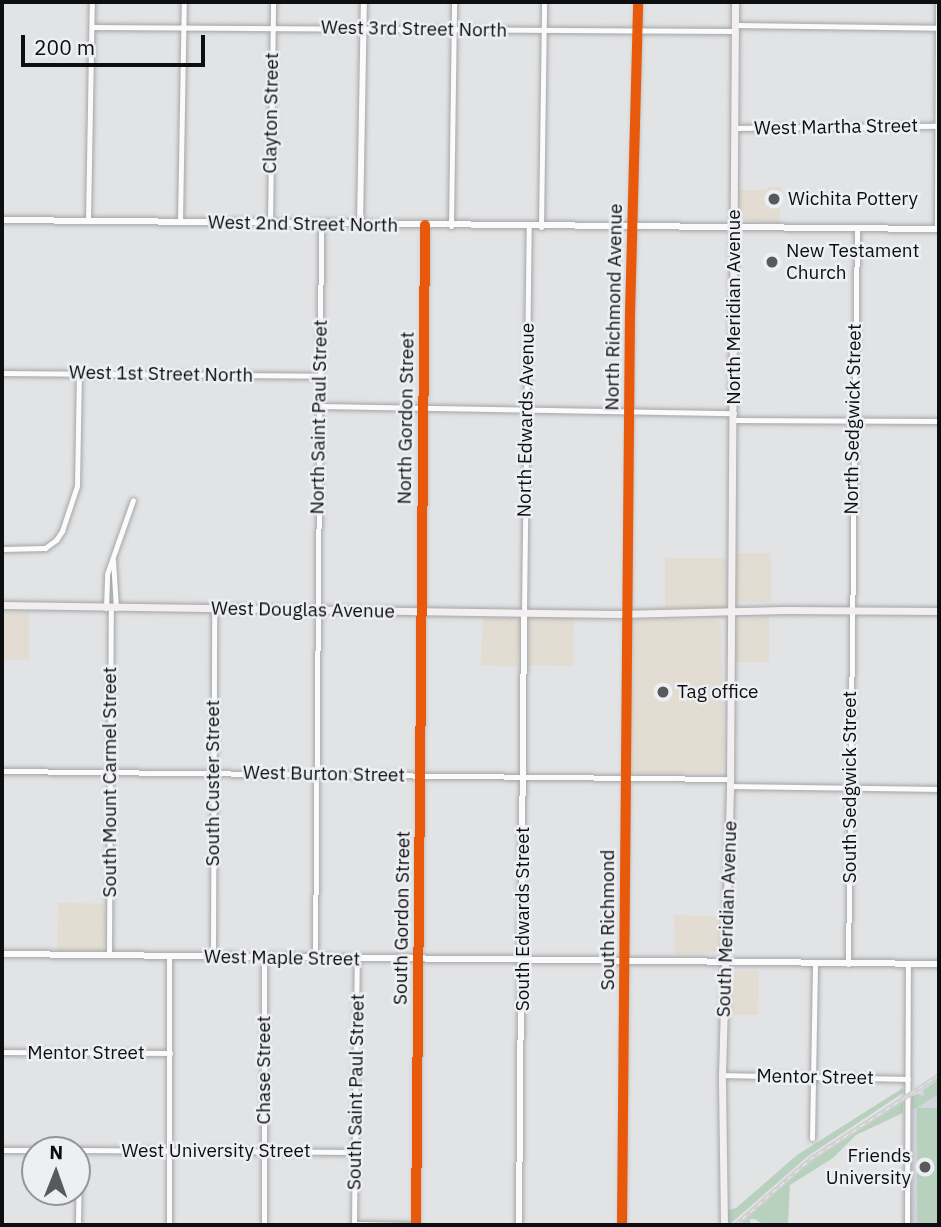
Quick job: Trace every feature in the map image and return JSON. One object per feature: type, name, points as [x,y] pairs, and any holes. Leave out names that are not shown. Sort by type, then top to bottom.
[{"type":"main road","name":"North Meridian Avenue","points":[[731,612],[735,2]]},
{"type":"main road","name":"West Douglas Avenue","points":[[2,605],[626,614],[939,611]]},
{"type":"main road","name":"South Meridian Avenue","points":[[724,1225],[722,1075],[730,783],[731,612]]},
{"type":"street","points":[[88,221],[92,2]]},
{"type":"street","points":[[180,222],[184,2]]},
{"type":"street","name":"Clayton Street","points":[[270,223],[273,2]]},
{"type":"street","points":[[360,225],[364,2]]},
{"type":"street","points":[[451,226],[454,2]]},
{"type":"street","points":[[541,227],[544,2]]},
{"type":"street","name":"North Richmond Avenue","points":[[626,614],[638,2]]},
{"type":"street","points":[[938,2],[938,229]]},
{"type":"street","name":"West 3rd Street North","points":[[92,27],[638,31],[938,28]]},
{"type":"street","name":"West Martha Street","points":[[735,128],[938,126]]},
{"type":"street","name":"West 2nd Street North","points":[[2,220],[938,229]]},
{"type":"street","name":"North Saint Paul Street","points":[[317,611],[321,224]]},
{"type":"street","name":"North Gordon Street","points":[[421,612],[425,225]]},
{"type":"street","name":"North Edwards Avenue","points":[[524,613],[529,227]]},
{"type":"street","name":"North Sedgwick Street","points":[[851,611],[857,228]]},
{"type":"street","name":"West 1st Street North","points":[[2,373],[320,376]]},
{"type":"street","points":[[2,549],[45,548],[56,540],[62,531],[77,486],[79,373]]},
{"type":"street","points":[[319,406],[630,410],[734,416],[939,421]]},
{"type":"street","points":[[111,608],[107,574],[133,500]]},
{"type":"street","points":[[111,608],[113,560]]},
{"type":"street","name":"South Mount Carmel Street","points":[[109,955],[111,608]]},
{"type":"street","name":"South Custer Street","points":[[213,957],[214,609]]},
{"type":"street","points":[[315,958],[317,611]]},
{"type":"street","name":"South Sedgwick Street","points":[[848,964],[851,611]]},
{"type":"street","name":"South Gordon Street","points":[[414,1225],[421,612]]},
{"type":"street","name":"South Edwards Street","points":[[519,1225],[524,613]]},
{"type":"street","name":"South Richmond","points":[[622,1225],[626,614]]},
{"type":"street","name":"West Burton Street","points":[[2,771],[523,776],[939,789]]},
{"type":"street","name":"West Maple Street","points":[[2,954],[726,964],[939,964]]},
{"type":"street","points":[[169,956],[170,1225]]},
{"type":"street","name":"Chase Street","points":[[264,957],[264,1225]]},
{"type":"street","name":"South Saint Paul Street","points":[[354,1224],[357,958]]},
{"type":"street","points":[[812,1138],[815,964]]},
{"type":"street","points":[[906,1225],[908,964]]},
{"type":"street","name":"Mentor Street","points":[[2,1052],[170,1053]]},
{"type":"street","name":"Mentor Street","points":[[722,1075],[908,1079]]},
{"type":"street","points":[[2,1150],[21,1150]]},
{"type":"street","name":"West University Street","points":[[91,1150],[355,1152]]},
{"type":"street","points":[[78,1206],[78,1225]]},
{"type":"street","points":[[354,1224],[414,1225]]},
{"type":"shaded area","points":[[767,187],[781,187],[780,223],[740,220],[739,190],[767,190]]},
{"type":"shaded area","points":[[735,553],[771,553],[771,602],[735,602]]},
{"type":"shaded area","points":[[665,558],[726,558],[726,608],[665,608]]},
{"type":"shaded area","points":[[2,612],[29,612],[29,660],[2,660]]},
{"type":"shaded area","points":[[769,616],[769,662],[735,662],[737,620]]},
{"type":"shaded area","points":[[483,617],[520,619],[517,667],[480,665]]},
{"type":"shaded area","points":[[529,617],[574,618],[573,666],[528,665]]},
{"type":"shaded area","points":[[634,619],[715,620],[721,624],[724,768],[721,773],[629,773],[630,622]]},
{"type":"shaded area","points":[[58,903],[105,904],[104,951],[57,950]]},
{"type":"shaded area","points":[[674,915],[721,917],[720,952],[675,954]]},
{"type":"shaded area","points":[[735,971],[759,971],[758,1015],[730,1015],[731,974]]},
{"type":"shaded area","name":"Friends University","points":[[939,1079],[939,1225],[910,1225],[912,1097]]},
{"type":"green space","points":[[939,1079],[939,1094],[913,1110],[912,1097],[917,1094],[924,1096],[923,1090]]},
{"type":"green space","points":[[903,1088],[903,1093],[808,1156],[729,1225],[728,1210],[736,1208],[797,1155]]},
{"type":"green space","points":[[903,1100],[903,1113],[856,1135],[833,1158],[790,1185],[788,1224],[762,1224],[750,1219],[750,1225],[739,1225],[811,1161]]},
{"type":"green space","name":"Friends University","points":[[917,1108],[939,1108],[939,1225],[917,1225]]},
{"type":"railway","points":[[735,1225],[810,1159],[939,1075]]},
{"type":"cycle path","points":[[622,1225],[630,314],[638,2]]},
{"type":"cycle path","points":[[416,1225],[425,225]]},
{"type":"place","name":"Wichita Pottery","points":[[774,199]]},
{"type":"place","name":"New Testament Church","points":[[772,262]]},
{"type":"place","name":"Tag office","points":[[663,692]]},
{"type":"place","name":"Friends University","points":[[925,1167]]}]
